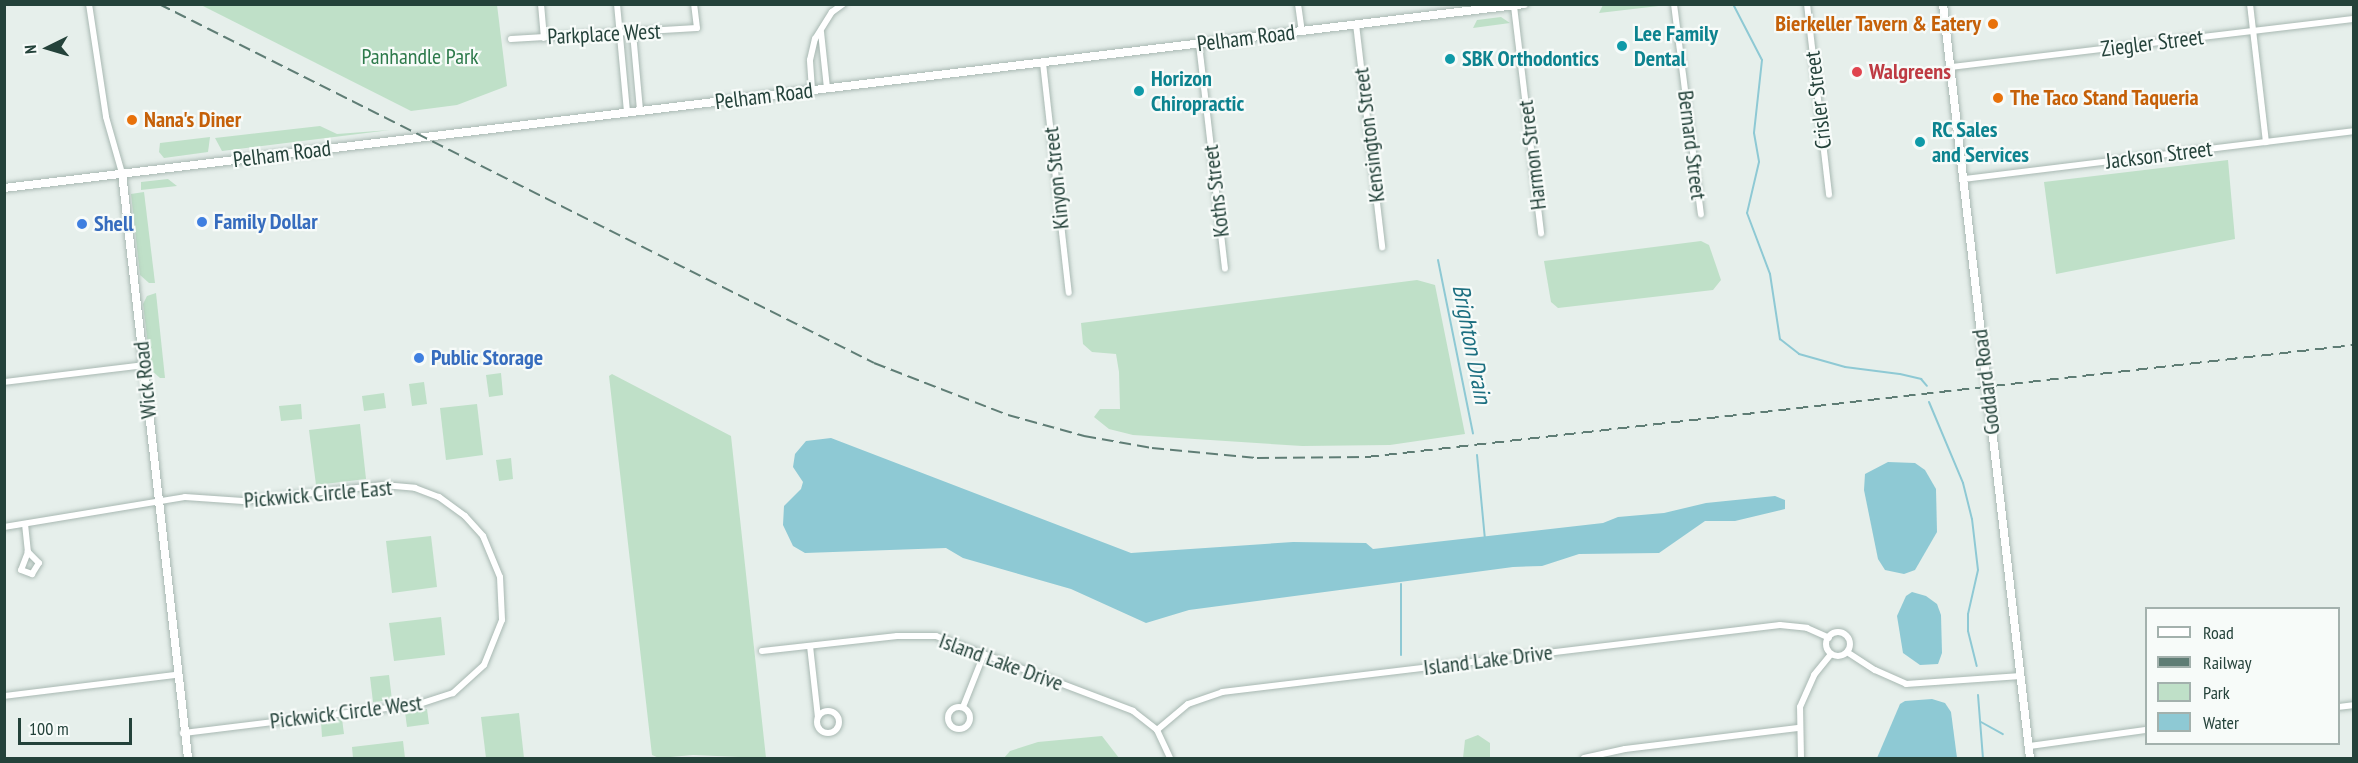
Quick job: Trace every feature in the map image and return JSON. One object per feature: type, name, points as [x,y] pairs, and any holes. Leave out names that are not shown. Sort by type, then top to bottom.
[{"type":"main road","name":"Goddard Road","points":[[1943,4],[2030,759]]},
{"type":"main road","name":"Pelham Road","points":[[4,188],[1519,5]]},
{"type":"street","name":"Wick Road","points":[[89,4],[105,111],[122,173],[176,675],[188,759]]},
{"type":"street","points":[[541,4],[544,38]]},
{"type":"street","points":[[617,4],[627,112]]},
{"type":"street","name":"Parkplace West","points":[[511,39],[697,28],[694,4]]},
{"type":"street","points":[[812,90],[810,60],[832,12],[843,4]]},
{"type":"street","points":[[1298,4],[1302,31]]},
{"type":"street","name":"Bernard Street","points":[[1674,4],[1701,214]]},
{"type":"street","name":"Crisler Street","points":[[1807,4],[1829,195]]},
{"type":"street","points":[[2250,4],[2266,142]]},
{"type":"street","name":"Harmon Street","points":[[1519,5],[1541,233]]},
{"type":"street","name":"Ziegler Street","points":[[1951,67],[2354,19]]},
{"type":"street","name":"Kensington Street","points":[[1356,24],[1382,247]]},
{"type":"street","points":[[821,32],[827,88]]},
{"type":"street","points":[[633,33],[640,111]]},
{"type":"street","name":"Koths Street","points":[[1199,44],[1225,267]]},
{"type":"street","name":"Kinyon Street","points":[[1042,63],[1069,293]]},
{"type":"street","name":"Jackson Street","points":[[1964,179],[2354,131]]},
{"type":"street","points":[[4,382],[144,365]]},
{"type":"street","name":"Pickwick Circle East","points":[[4,527],[157,500],[198,496],[243,501],[383,485],[415,488],[439,497],[472,523],[492,551],[501,584]]},
{"type":"street","points":[[25,524],[28,552]]},
{"type":"street","name":"Pickwick Circle West","points":[[183,733],[420,704],[445,696],[478,672],[492,652],[502,620],[501,584]]},
{"type":"street","name":"Island Lake Drive","points":[[762,651],[916,635],[936,636],[1119,705],[1156,730],[1188,704],[1222,692],[1780,625],[1807,628],[1828,638]]},
{"type":"street","points":[[1835,633],[1846,635],[1850,642],[1847,652],[1838,657],[1831,654],[1827,648],[1828,638],[1835,633]]},
{"type":"street","points":[[810,646],[818,717]]},
{"type":"street","points":[[1847,652],[1906,684],[2021,676]]},
{"type":"street","points":[[963,707],[984,654]]},
{"type":"street","points":[[1801,759],[1798,728],[1806,690],[1831,654]]},
{"type":"street","points":[[4,696],[176,675]]},
{"type":"street","points":[[1584,759],[1625,749],[1798,728]]},
{"type":"street","points":[[1156,730],[1170,759]]},
{"type":"street","points":[[2029,746],[2145,730]]},
{"type":"green space","points":[[1667,4],[1599,13],[1603,5]]},
{"type":"green space","name":"Panhandle Park","points":[[201,5],[497,5],[507,86],[457,105],[411,111]]},
{"type":"green space","points":[[1501,17],[1510,23],[1473,28],[1477,20]]},
{"type":"green space","points":[[320,126],[337,134],[390,130],[222,151],[215,138]]},
{"type":"green space","points":[[210,137],[208,152],[164,158],[159,152],[160,143]]},
{"type":"green space","points":[[2228,160],[2235,239],[2056,274],[2044,182]]},
{"type":"green space","points":[[168,179],[177,186],[141,190],[141,182]]},
{"type":"green space","points":[[144,192],[155,283],[149,283],[140,275],[131,194]]},
{"type":"green space","points":[[1701,241],[1709,245],[1721,280],[1713,290],[1558,308],[1551,302],[1544,261]]},
{"type":"green space","points":[[1417,280],[1435,285],[1465,434],[1390,445],[1302,446],[1133,435],[1109,429],[1094,417],[1100,409],[1120,409],[1119,372],[1116,354],[1092,352],[1083,344],[1081,323]]},
{"type":"green space","points":[[156,293],[165,378],[160,378],[151,370],[143,304],[147,296]]},
{"type":"green space","points":[[501,373],[503,395],[489,397],[486,375]]},
{"type":"green space","points":[[612,374],[731,436],[766,758],[693,755],[659,758],[652,755],[609,376]]},
{"type":"green space","points":[[424,382],[427,404],[412,406],[409,384]]},
{"type":"green space","points":[[384,393],[386,408],[364,411],[362,396]]},
{"type":"green space","points":[[301,404],[302,419],[281,421],[279,406]]},
{"type":"green space","points":[[477,404],[483,455],[446,460],[440,408]]},
{"type":"green space","points":[[360,424],[366,479],[316,485],[309,430]]},
{"type":"green space","points":[[511,458],[513,479],[499,481],[496,460]]},
{"type":"green space","points":[[431,536],[437,587],[392,593],[386,541]]},
{"type":"green space","points":[[441,617],[445,655],[394,661],[389,623]]},
{"type":"green space","points":[[389,675],[392,700],[373,702],[370,677]]},
{"type":"green space","points":[[427,709],[429,724],[407,727],[405,712]]},
{"type":"green space","points":[[519,713],[524,758],[486,758],[481,717]]},
{"type":"green space","points":[[342,719],[344,734],[322,737],[321,722]]},
{"type":"green space","points":[[1478,735],[1490,743],[1490,758],[1463,758],[1465,740]]},
{"type":"green space","points":[[1102,736],[1119,758],[1004,758],[1010,751],[1038,742]]},
{"type":"green space","points":[[403,741],[405,758],[353,758],[352,747]]},
{"type":"water","points":[[831,438],[1131,553],[1293,542],[1366,543],[1373,549],[1603,523],[1618,517],[1664,513],[1706,503],[1775,496],[1785,500],[1785,509],[1735,521],[1705,521],[1659,553],[1579,554],[1542,566],[1513,567],[1189,610],[1146,623],[1071,589],[963,558],[946,548],[805,553],[793,546],[783,525],[784,506],[801,489],[803,482],[793,467],[795,454],[806,441]]},
{"type":"water","points":[[1888,462],[1915,463],[1925,470],[1936,489],[1937,532],[1915,570],[1904,574],[1885,570],[1878,559],[1864,490],[1865,474]]},
{"type":"water","points":[[1912,592],[1926,596],[1937,604],[1941,615],[1942,653],[1938,664],[1920,665],[1903,653],[1897,616],[1906,596]]},
{"type":"water","points":[[1932,699],[1945,703],[1951,712],[1957,758],[1877,758],[1900,704],[1905,701]]},
{"type":"waterway","points":[[1733,4],[1762,60],[1754,133],[1759,162],[1747,213],[1770,274],[1780,339],[1799,354],[1845,367],[1921,379],[1927,386]]},
{"type":"waterway","name":"Brighton Drain","points":[[1438,260],[1473,434]]},
{"type":"waterway","points":[[1929,402],[1963,483],[1972,519],[1978,570],[1968,614],[1968,631],[1977,666]]},
{"type":"waterway","name":"Brighton Drain","points":[[1477,455],[1485,539]]},
{"type":"waterway","name":"Brighton Drain","points":[[1401,584],[1401,655]]},
{"type":"waterway","points":[[1978,695],[1983,758]]},
{"type":"waterway","points":[[1981,722],[2003,734]]},
{"type":"railway","points":[[159,4],[874,363],[1008,415],[1084,436],[1152,448],[1257,458],[1367,457],[2354,345]]},
{"type":"place","name":"Bierkeller Tavern & Eatery","points":[[1993,24]]},
{"type":"place","name":"Lee Family Dental","points":[[1622,46]]},
{"type":"place","name":"SBK Orthodontics","points":[[1450,59]]},
{"type":"place","name":"Walgreens","points":[[1857,72]]},
{"type":"place","name":"Horizon Chiropractic","points":[[1139,91]]},
{"type":"place","name":"The Taco Stand Taqueria","points":[[1998,98]]},
{"type":"place","name":"Nana's Diner","points":[[132,120]]},
{"type":"place","name":"RC Sales and Services","points":[[1920,142]]},
{"type":"place","name":"Family Dollar","points":[[202,222]]},
{"type":"place","name":"Shell","points":[[82,224]]},
{"type":"place","name":"Public Storage","points":[[419,358]]}]
